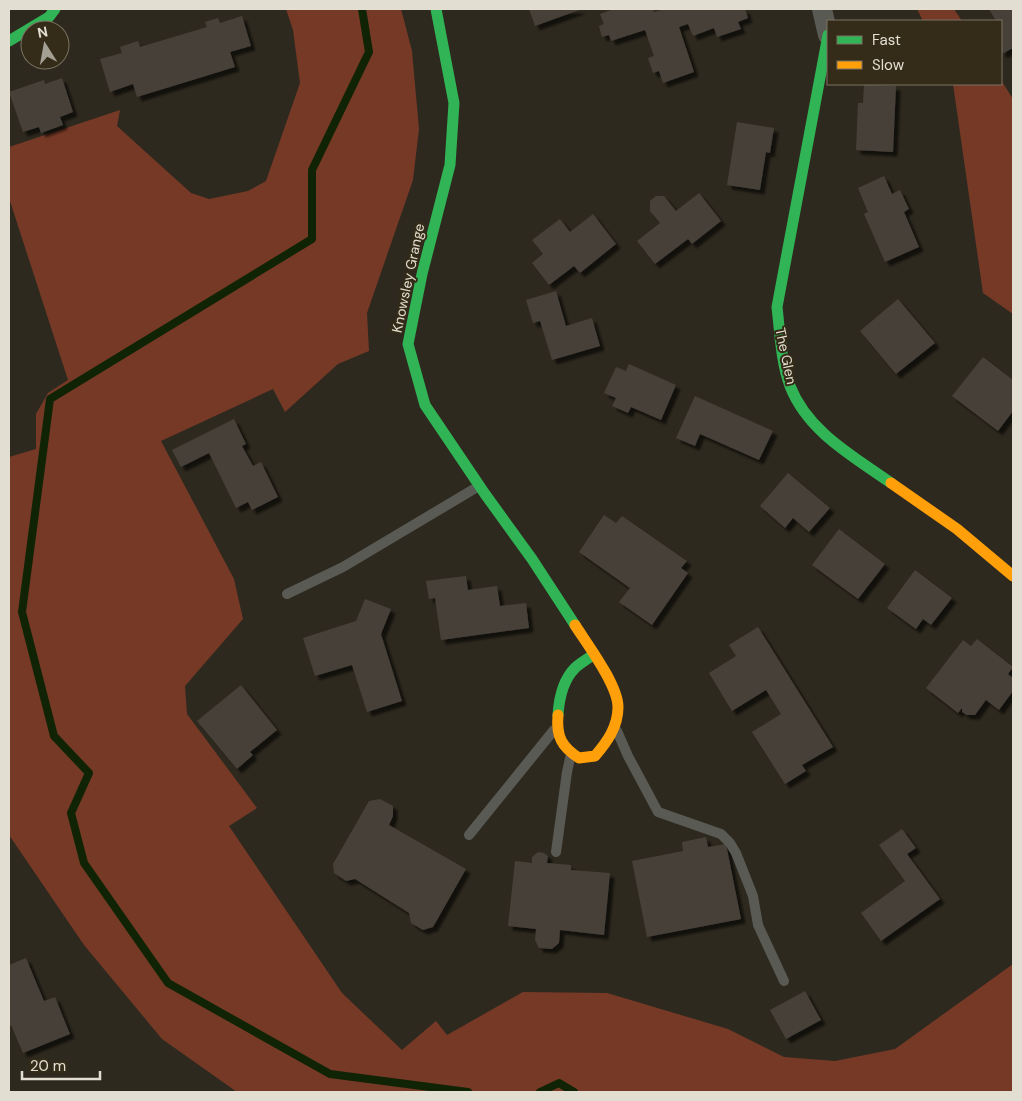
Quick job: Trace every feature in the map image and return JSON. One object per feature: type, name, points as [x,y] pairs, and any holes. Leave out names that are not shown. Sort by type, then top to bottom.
[{"type":"street","points":[[9,41],[49,17],[55,9]]},
{"type":"street","name":"Knowsley Grange","points":[[436,9],[454,103],[450,165],[422,274],[408,344],[425,405],[532,558],[608,676],[618,706],[615,725],[606,742],[595,756],[579,758],[572,753]]},
{"type":"street","name":"The Glen","points":[[822,9],[827,31]]},
{"type":"street","name":"The Glen","points":[[827,40],[777,307],[781,347],[790,386],[806,416],[832,441],[957,528],[1013,576]]},
{"type":"street","points":[[572,753],[566,749],[557,727],[558,702],[565,684],[574,669],[594,654]]},
{"type":"lane","points":[[287,594],[343,567],[480,486]]},
{"type":"lane","points":[[615,725],[628,756],[658,812],[722,834],[730,843],[736,853],[753,896],[758,925],[784,981]]},
{"type":"lane","points":[[469,835],[557,727]]},
{"type":"lane","points":[[556,852],[567,772],[572,753]]},
{"type":"shaded area","points":[[286,9],[401,9],[412,51],[419,129],[413,180],[367,313],[369,351],[338,364],[285,412],[273,389],[161,441],[234,579],[243,619],[185,686],[187,714],[257,808],[229,826],[342,993],[402,1050],[436,1021],[447,1035],[523,992],[607,993],[728,1029],[784,1057],[835,1061],[895,1049],[1013,964],[1013,1092],[237,1092],[162,1039],[84,945],[9,835],[9,457],[36,449],[36,414],[48,393],[68,380],[9,198],[9,147],[120,110],[117,126],[191,193],[209,199],[248,191],[266,181],[300,83],[293,30]]},
{"type":"shaded area","points":[[917,9],[954,9],[961,20],[922,20]]},
{"type":"shaded area","points":[[1002,82],[1013,99],[1013,314],[983,293],[953,85],[1002,85]]},
{"type":"building","points":[[529,9],[582,9],[535,26]]},
{"type":"building","points":[[614,9],[653,9],[654,12],[665,9],[745,9],[748,18],[738,22],[741,29],[717,37],[714,28],[693,36],[688,24],[679,27],[694,72],[663,83],[659,71],[653,73],[648,58],[654,56],[645,30],[611,41],[609,35],[602,37],[599,26],[604,24],[600,14]]},
{"type":"building","points":[[989,9],[1013,9],[1013,48],[1004,53],[1002,53],[1002,20],[995,20]]},
{"type":"building","points":[[242,16],[251,46],[230,52],[235,67],[137,97],[133,84],[110,92],[100,59],[122,53],[120,47],[138,41],[140,47],[207,27],[205,22],[218,18],[220,23]]},
{"type":"building","points":[[62,78],[73,112],[60,117],[63,125],[41,133],[39,127],[23,132],[9,92],[44,80],[45,84]]},
{"type":"building","points":[[864,85],[896,86],[893,152],[856,150],[858,103],[863,103]]},
{"type":"building","points":[[737,122],[774,128],[770,153],[766,152],[760,190],[727,185]]},
{"type":"building","points":[[884,176],[892,194],[900,190],[909,209],[904,212],[919,247],[885,262],[864,214],[868,212],[858,188]]},
{"type":"building","points":[[699,193],[721,221],[692,244],[688,239],[655,264],[637,241],[660,223],[650,211],[650,201],[656,196],[664,196],[676,211]]},
{"type":"building","points":[[593,214],[616,244],[580,273],[574,266],[549,285],[532,263],[543,254],[532,240],[560,219],[570,232]]},
{"type":"building","points":[[556,291],[566,326],[592,318],[600,346],[552,360],[540,321],[533,323],[526,300]]},
{"type":"building","points":[[898,299],[935,343],[896,374],[860,331]]},
{"type":"building","points":[[983,357],[1013,380],[1013,411],[998,431],[952,396]]},
{"type":"building","points":[[629,364],[676,385],[661,420],[631,407],[628,413],[612,406],[616,398],[604,393],[616,367],[626,371]]},
{"type":"building","points":[[695,396],[773,431],[759,460],[700,434],[695,446],[676,438]]},
{"type":"building","points":[[234,419],[246,444],[242,446],[253,466],[261,462],[278,497],[252,510],[248,502],[236,508],[209,453],[181,467],[172,450]]},
{"type":"building","points":[[788,473],[830,508],[809,532],[793,518],[785,528],[760,506]]},
{"type":"building","points":[[604,515],[616,523],[622,516],[687,561],[681,568],[688,573],[652,625],[619,602],[630,588],[579,552]]},
{"type":"building","points":[[839,529],[885,564],[858,599],[812,565]]},
{"type":"building","points":[[915,570],[952,598],[931,625],[923,619],[916,629],[887,608]]},
{"type":"building","points":[[466,576],[468,590],[497,586],[500,606],[526,603],[529,628],[441,640],[435,598],[429,599],[426,581]]},
{"type":"building","points":[[365,599],[391,609],[381,634],[402,701],[367,712],[352,665],[315,676],[303,638],[356,621]]},
{"type":"building","points":[[758,627],[833,747],[802,765],[806,771],[785,784],[752,732],[781,714],[766,690],[732,711],[709,673],[736,656],[729,645]]},
{"type":"building","points":[[977,639],[1013,667],[1008,674],[1013,678],[1013,691],[999,710],[986,700],[975,715],[967,715],[962,712],[962,708],[958,713],[926,688],[963,640],[971,646]]},
{"type":"building","points":[[241,685],[277,730],[250,752],[253,755],[237,769],[197,721]]},
{"type":"building","points":[[380,799],[393,806],[393,816],[389,825],[466,869],[433,927],[423,930],[411,923],[409,913],[355,879],[346,881],[334,873],[333,864],[369,801]]},
{"type":"building","points":[[902,829],[916,848],[907,854],[940,899],[881,941],[861,913],[905,881],[879,845]]},
{"type":"building","points":[[706,837],[708,847],[726,844],[741,919],[647,937],[632,861],[683,851],[682,842]]},
{"type":"building","points":[[538,852],[548,856],[547,863],[571,865],[571,870],[610,873],[604,935],[560,930],[559,943],[552,949],[539,948],[535,940],[536,929],[508,926],[515,861],[532,863],[532,857]]},
{"type":"building","points":[[26,958],[44,1001],[55,997],[70,1034],[23,1053],[11,1025],[9,1026],[9,965]]},
{"type":"building","points":[[805,991],[821,1020],[786,1039],[770,1010]]},
{"type":"waterway","points":[[362,9],[369,52],[312,170],[312,239],[50,399],[22,612],[54,736],[89,773],[71,813],[84,863],[168,983],[330,1074],[468,1092]]},
{"type":"waterway","points":[[540,1092],[559,1083],[574,1092]]},
{"type":"traffic: fast","points":[[9,41],[49,17],[55,9]]},
{"type":"traffic: fast","points":[[436,9],[454,103],[450,165],[422,274],[408,344],[425,405],[485,494],[532,559],[575,625]]},
{"type":"traffic: fast","points":[[827,40],[777,307],[781,347],[790,386],[808,417],[833,442],[891,483]]},
{"type":"traffic: fast","points":[[558,715],[561,696],[567,678],[577,666],[594,654]]},
{"type":"traffic: slow","points":[[891,483],[957,529],[1013,576]]},
{"type":"traffic: slow","points":[[558,715],[558,729],[561,741],[568,750],[579,758],[595,756],[611,734],[618,714],[617,698],[608,676],[575,625]]}]
